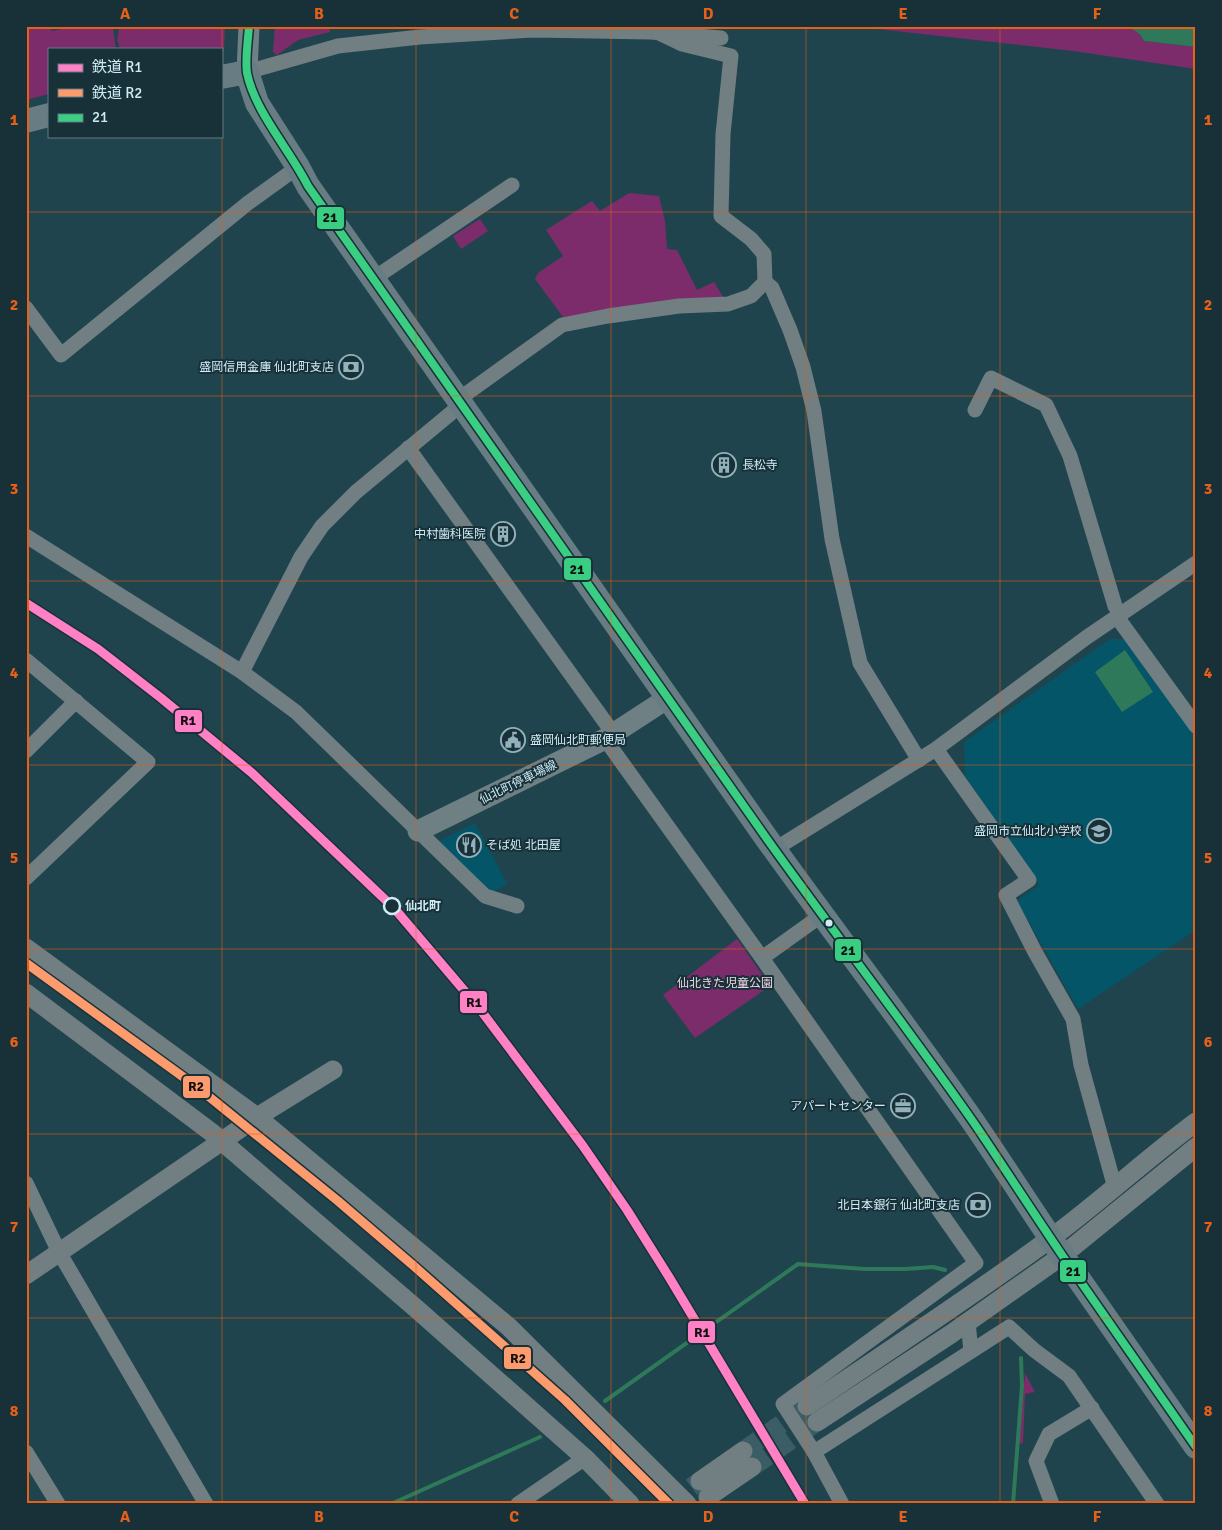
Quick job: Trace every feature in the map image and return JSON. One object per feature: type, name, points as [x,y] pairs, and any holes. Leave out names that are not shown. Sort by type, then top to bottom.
[{"type":"main road","points":[[249,26],[247,63],[257,102],[298,166],[308,186],[774,849],[973,1123],[1196,1447]]},
{"type":"main road","points":[[222,76],[247,63]]},
{"type":"main road","points":[[26,121],[48,115]]},
{"type":"main road","name":"仙北町停車場線","points":[[418,832],[609,736],[668,698]]},
{"type":"street","points":[[247,63],[338,46],[420,37],[533,30],[659,33],[721,38]]},
{"type":"street","points":[[242,672],[301,557],[322,526],[356,492],[460,402],[562,325],[608,316],[679,306],[728,304],[751,296],[765,282],[764,254],[751,239],[721,216],[723,134],[731,56],[682,44],[659,33]]},
{"type":"street","points":[[26,308],[61,355],[248,203],[298,166]]},
{"type":"street","points":[[372,279],[512,185]]},
{"type":"street","points":[[765,282],[772,288],[790,330],[803,367],[814,411],[832,539],[860,664],[919,760]]},
{"type":"street","points":[[975,410],[991,378],[1046,404],[1070,456],[1119,616],[1196,726]]},
{"type":"street","points":[[408,448],[976,1263],[783,1404],[814,1452],[842,1504]]},
{"type":"street","points":[[26,536],[242,672],[296,712],[485,896],[517,906]]},
{"type":"street","points":[[774,849],[936,749],[1087,637],[1196,563]]},
{"type":"street","points":[[26,660],[148,762],[26,878]]},
{"type":"street","points":[[26,751],[76,701]]},
{"type":"street","points":[[936,749],[1029,880],[1006,895],[1035,952],[1073,1019],[1081,1065],[1115,1188]]},
{"type":"street","points":[[762,958],[822,915]]},
{"type":"street","points":[[26,948],[257,1117],[509,1327],[687,1504]]},
{"type":"street","points":[[26,993],[221,1142],[419,1311],[585,1458],[630,1504]]},
{"type":"street","points":[[26,1275],[257,1117],[333,1070]]},
{"type":"street","points":[[806,1406],[950,1309],[1057,1247],[1115,1188],[1196,1122]]},
{"type":"street","points":[[817,1422],[968,1322],[1057,1247],[1196,1147]]},
{"type":"street","points":[[26,1183],[60,1252],[206,1504]]},
{"type":"street","points":[[937,1291],[950,1309]]},
{"type":"street","points":[[968,1322],[971,1351]]},
{"type":"street","points":[[814,1452],[1009,1327],[1034,1350],[1069,1376],[1157,1504]]},
{"type":"street","points":[[1052,1504],[1036,1461],[1049,1434],[1092,1408]]},
{"type":"street","points":[[742,1451],[704,1489],[752,1467]]},
{"type":"street","points":[[26,1452],[58,1504]]},
{"type":"street","points":[[518,1504],[585,1458]]},
{"type":"shaded area","points":[[1115,26],[1196,26],[1196,47],[1144,41],[1135,31]]},
{"type":"shaded area","name":"盛岡市立仙北小学校","points":[[1110,639],[1126,639],[1196,737],[1196,930],[1078,1009],[1017,901],[1039,885],[965,776],[964,742]]},
{"type":"shaded area","points":[[1125,650],[1153,692],[1122,712],[1095,672]]},
{"type":"shaded area","points":[[475,823],[507,884],[489,894],[437,842]]},
{"type":"green space","points":[[26,26],[48,26],[52,31],[75,26],[113,28],[116,48],[48,48],[48,94],[26,100]]},
{"type":"green space","points":[[122,26],[225,26],[224,51],[222,53],[222,48],[120,48],[117,40],[119,29]]},
{"type":"green space","points":[[275,26],[329,26],[330,32],[298,40],[277,55],[273,52]]},
{"type":"green space","points":[[851,26],[1115,26],[1135,31],[1144,41],[1196,47],[1196,69],[1073,51]]},
{"type":"green space","points":[[629,193],[659,196],[665,221],[667,249],[677,250],[697,290],[714,282],[725,300],[569,318],[563,317],[535,279],[538,273],[563,256],[546,230],[592,201],[600,211]]},
{"type":"green space","points":[[480,219],[488,231],[461,249],[453,236]]},
{"type":"green space","name":"仙北きた児童公園","points":[[737,939],[770,986],[695,1038],[663,995]]},
{"type":"green space","points":[[1025,1373],[1035,1392],[1025,1394],[1023,1443],[1019,1444]]},
{"type":"waterway","points":[[605,1401],[798,1264],[864,1269],[933,1267],[945,1270]]},
{"type":"waterway","points":[[1013,1504],[1022,1386],[1021,1358]]},
{"type":"waterway","points":[[391,1504],[540,1437]]},
{"type":"tunnel","points":[[743,1451],[807,1406]]},
{"type":"tunnel","points":[[752,1467],[817,1422]]},
{"type":"tunnel","points":[[669,1504],[700,1481]]},
{"type":"rail line","name":"R1","points":[[26,603],[98,649],[252,773],[394,908],[479,1008],[583,1146],[627,1210],[669,1277],[805,1504]]},
{"type":"rail line","name":"R2","points":[[26,963],[197,1087],[338,1201],[565,1400],[669,1504]]},
{"type":"transit line","name":"21","points":[[249,26],[246,68],[251,88],[265,116],[308,186],[767,839],[974,1123],[1062,1255],[1196,1447]]},
{"type":"place","name":"盛岡信用金庫 仙北町支店","points":[[351,367]]},
{"type":"place","name":"長松寺","points":[[724,465]]},
{"type":"place","name":"中村歯科医院","points":[[503,534]]},
{"type":"place","name":"盛岡仙北町郵便局","points":[[513,740]]},
{"type":"place","name":"盛岡市立仙北小学校","points":[[1099,831]]},
{"type":"place","name":"そば処 北田屋","points":[[469,845]]},
{"type":"place","name":"仙北町","points":[[392,906]]},
{"type":"place","name":"アパートセンター","points":[[903,1106]]},
{"type":"place","name":"北日本銀行 仙北町支店","points":[[978,1205]]}]
